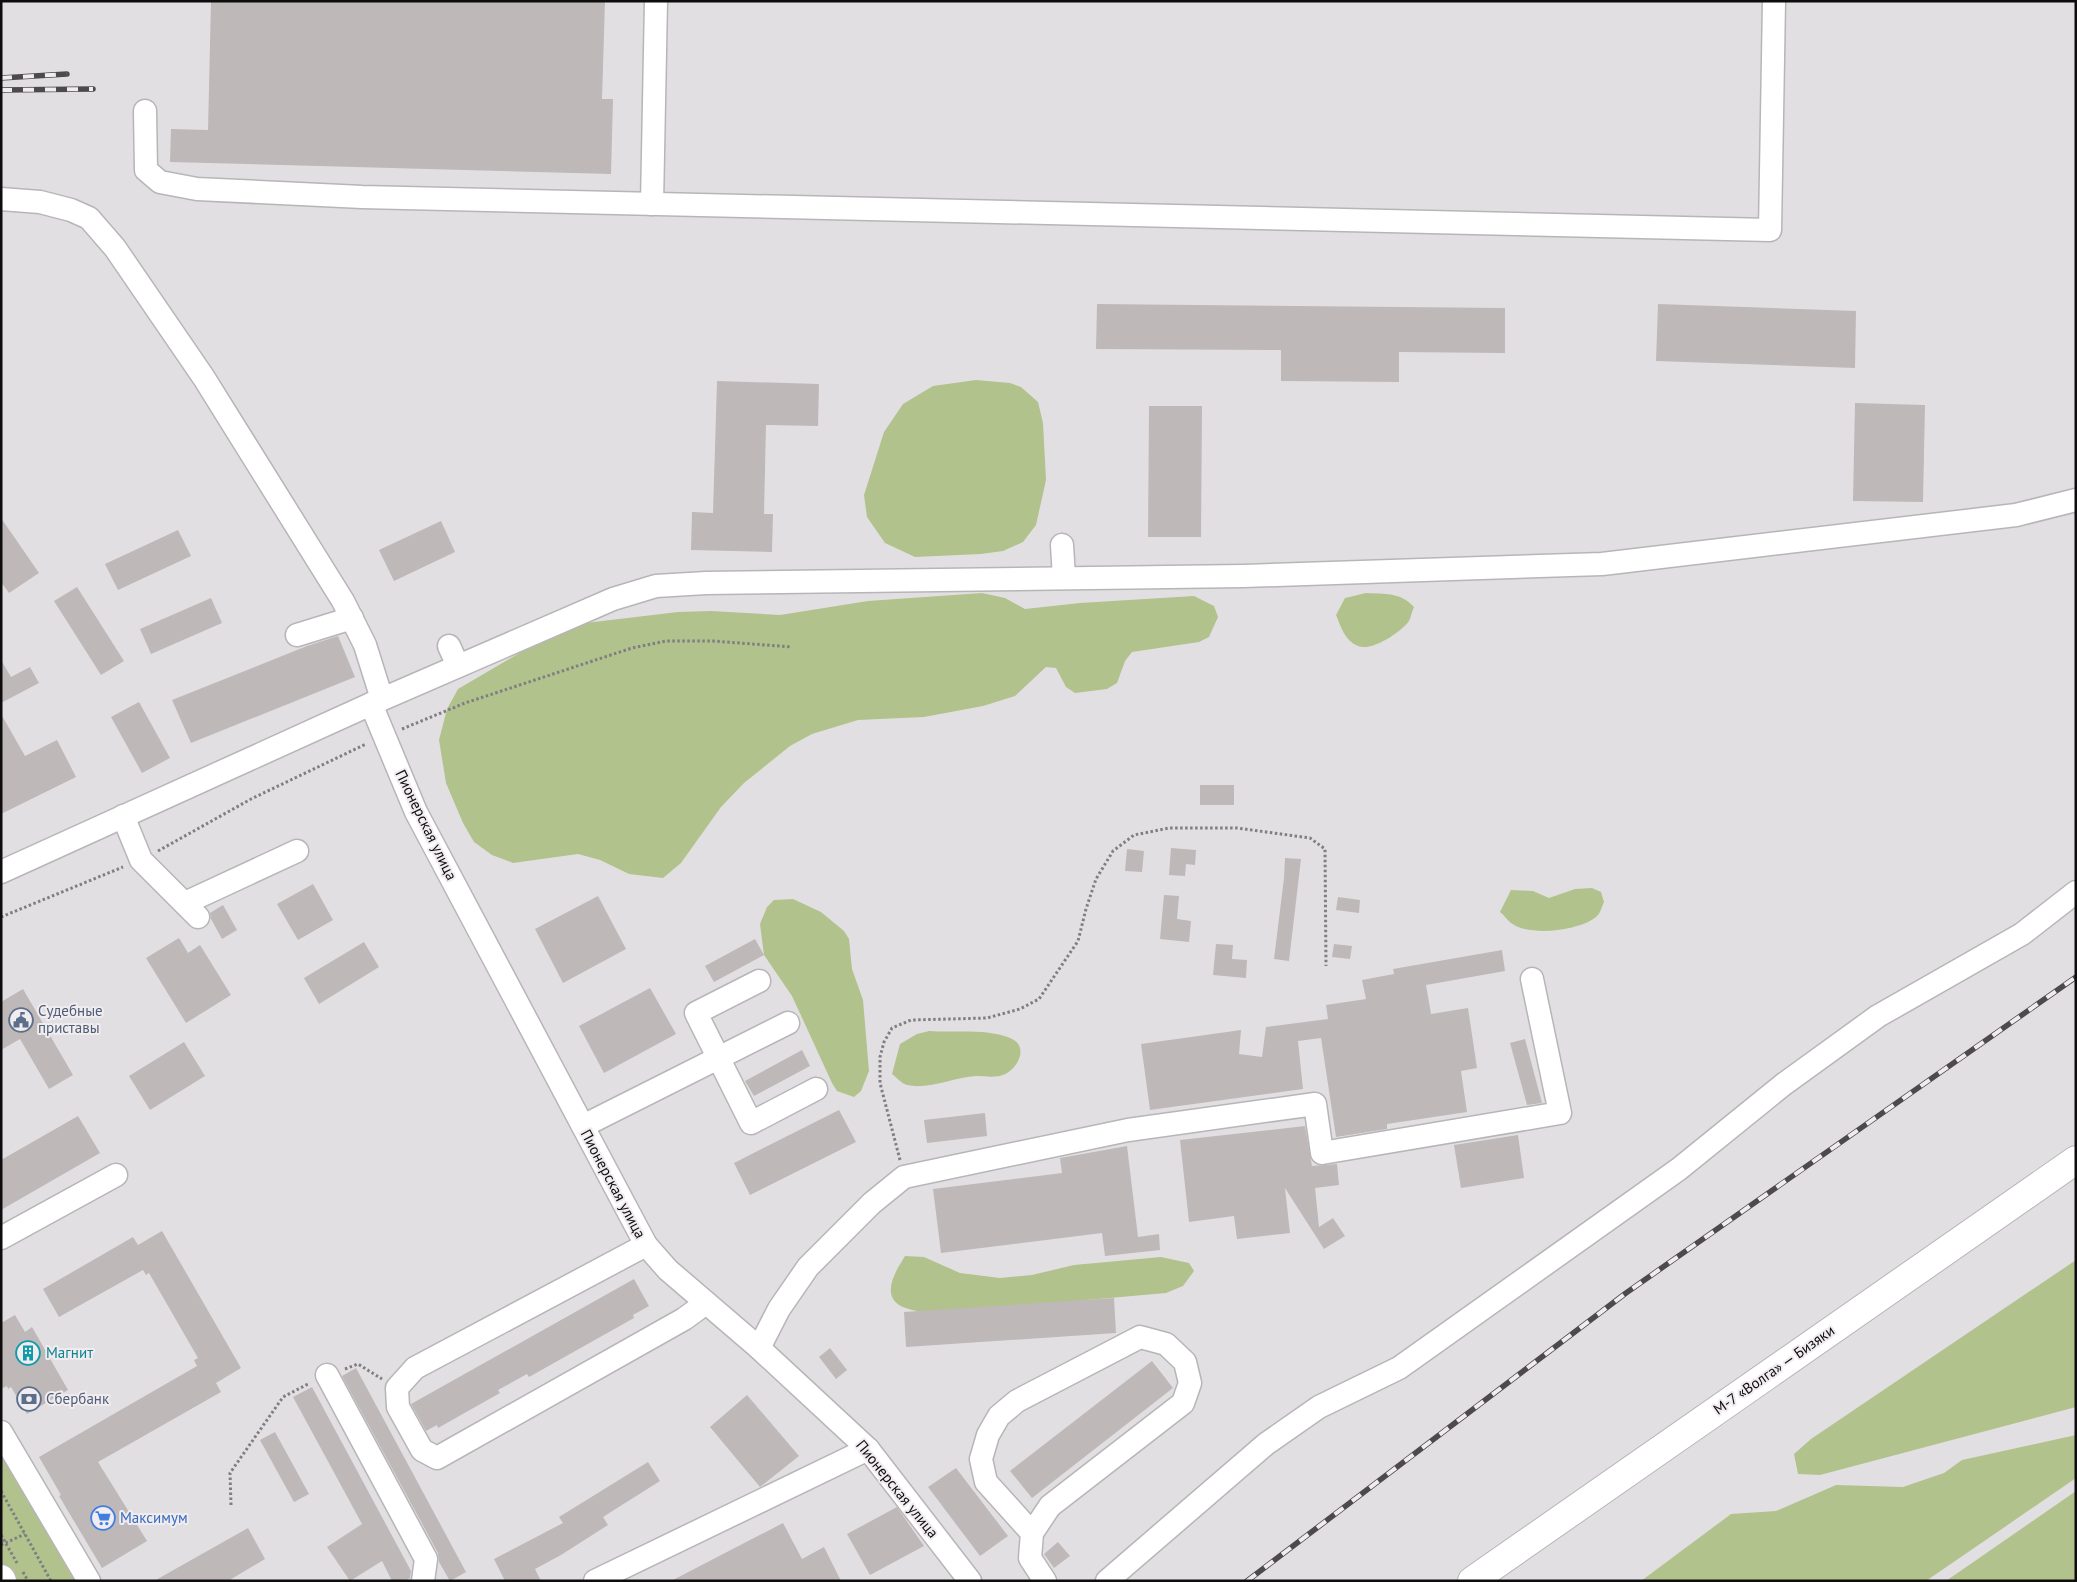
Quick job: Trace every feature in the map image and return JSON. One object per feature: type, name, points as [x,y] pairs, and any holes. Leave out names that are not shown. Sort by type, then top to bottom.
[{"type":"main road","name":"М-7 «Волга» — Бизяки","points":[[1472,1581],[2076,1160]]},
{"type":"street","points":[[652,204],[656,1]]},
{"type":"street","points":[[145,111],[146,170],[160,182],[197,188],[362,197],[1770,230],[1774,1]]},
{"type":"street","name":"Пионерская улица","points":[[1,199],[40,202],[71,210],[89,218],[115,248],[209,386],[343,601],[364,645],[377,702],[416,812],[646,1245],[668,1270],[759,1348],[868,1449],[970,1581]]},
{"type":"street","points":[[4,875],[123,816],[458,666],[613,599],[656,586],[706,583],[1244,576],[1602,564],[2016,515],[2076,500]]},
{"type":"street","points":[[1062,546],[1064,578]]},
{"type":"street","points":[[296,635],[352,618]]},
{"type":"street","points":[[449,646],[458,666]]},
{"type":"street","points":[[123,816],[141,860],[192,910],[297,851]]},
{"type":"street","points":[[1107,1581],[1266,1444],[1319,1407],[1399,1368],[1671,1175],[1784,1084],[1878,1016],[2022,934],[2076,892]]},
{"type":"street","points":[[759,1348],[779,1309],[808,1267],[872,1203],[904,1178],[1128,1130],[1315,1104],[1322,1153],[1560,1113],[1532,979]]},
{"type":"street","points":[[759,981],[696,1013],[751,1123],[816,1089]]},
{"type":"street","points":[[583,1126],[788,1023]]},
{"type":"street","points":[[1,1238],[116,1175]]},
{"type":"street","points":[[646,1245],[415,1368],[397,1388],[398,1407],[422,1450],[437,1458],[684,1320],[706,1303]]},
{"type":"street","points":[[1032,1533],[986,1482],[981,1459],[988,1435],[999,1416],[1017,1400],[1140,1337],[1166,1344],[1185,1362],[1190,1383],[1183,1403],[1050,1506],[1032,1533],[1030,1558],[1045,1581]]},
{"type":"street","points":[[327,1374],[426,1559],[423,1581]]},
{"type":"street","points":[[1,1432],[89,1581]]},
{"type":"street","points":[[595,1581],[868,1449]]},
{"type":"path","points":[[904,1178],[880,1083],[880,1057],[884,1042],[892,1028],[911,1020],[987,1018],[1020,1009],[1039,999],[1078,941],[1096,878],[1113,851],[1134,835],[1170,828],[1237,828],[1310,838],[1325,849],[1326,966]]},
{"type":"path","points":[[231,1505],[230,1473],[283,1398],[327,1374],[358,1364],[397,1388]]},
{"type":"path","points":[[1,1491],[51,1581]]},
{"type":"path","points":[[1,1545],[25,1534]]},
{"type":"path","points":[[1,1535],[28,1581]]},
{"type":"green space","points":[[976,380],[1010,383],[1021,387],[1038,402],[1043,423],[1046,480],[1036,525],[1023,542],[1003,551],[915,557],[885,543],[867,517],[864,495],[884,432],[903,404],[933,386]]},
{"type":"green space","points":[[982,593],[1005,598],[1025,609],[1080,603],[1194,596],[1214,606],[1218,617],[1209,637],[1199,642],[1132,652],[1125,661],[1117,683],[1107,689],[1075,693],[1066,687],[1056,668],[1046,667],[1015,696],[983,706],[924,717],[858,720],[812,734],[790,746],[744,783],[721,807],[681,863],[663,878],[629,874],[600,860],[578,854],[513,863],[492,855],[474,842],[463,823],[446,783],[439,740],[447,709],[458,689],[547,637],[577,624],[678,612],[711,611],[780,615],[868,601]]},
{"type":"green space","points":[[1366,593],[1398,596],[1414,607],[1409,621],[1400,630],[1378,644],[1364,647],[1350,641],[1336,615],[1345,598]]},
{"type":"green space","points":[[1592,888],[1601,892],[1604,902],[1600,913],[1589,921],[1568,928],[1542,931],[1530,930],[1511,923],[1500,912],[1511,890],[1533,891],[1549,898],[1575,889]]},
{"type":"green space","points":[[793,899],[821,912],[844,931],[849,939],[852,969],[863,1000],[869,1071],[861,1091],[854,1097],[837,1091],[792,996],[764,955],[760,924],[767,907],[774,900]]},
{"type":"green space","points":[[929,1031],[980,1032],[1000,1035],[1016,1042],[1021,1052],[1020,1057],[1013,1068],[1000,1076],[968,1077],[924,1086],[915,1086],[901,1082],[892,1074],[900,1044],[917,1034]]},
{"type":"green space","points":[[905,1256],[924,1257],[960,1273],[1000,1278],[1032,1275],[1074,1265],[1161,1257],[1189,1263],[1194,1271],[1183,1286],[1166,1293],[929,1314],[902,1307],[894,1300],[891,1294],[892,1281]]},
{"type":"green space","points":[[2076,1260],[2076,1407],[1820,1475],[1798,1474],[1794,1454],[1811,1439]]},
{"type":"green space","points":[[2076,1435],[2076,1478],[1926,1581],[1641,1581],[1731,1514],[1776,1511],[1836,1485],[1903,1487],[1944,1473],[1962,1460]]},
{"type":"green space","points":[[1,1443],[84,1581],[10,1581],[1,1565]]},
{"type":"green space","points":[[2076,1491],[2076,1581],[1946,1581]]},
{"type":"building","points":[[211,1],[605,1],[602,99],[613,99],[611,174],[170,162],[171,129],[208,130]]},
{"type":"building","points":[[1097,304],[1505,308],[1505,353],[1399,352],[1399,382],[1281,381],[1281,350],[1096,349]]},
{"type":"building","points":[[1658,304],[1856,311],[1855,368],[1656,361]]},
{"type":"building","points":[[717,381],[819,384],[818,426],[766,425],[764,514],[773,514],[772,552],[691,550],[692,512],[713,513]]},
{"type":"building","points":[[1855,403],[1925,405],[1923,502],[1853,501]]},
{"type":"building","points":[[1149,406],[1202,406],[1201,537],[1148,537]]},
{"type":"building","points":[[1,518],[39,573],[9,593],[1,582]]},
{"type":"building","points":[[441,521],[455,552],[394,581],[379,550]]},
{"type":"building","points":[[178,530],[191,556],[118,590],[105,564]]},
{"type":"building","points":[[77,587],[124,661],[101,675],[54,601]]},
{"type":"building","points":[[211,598],[222,623],[151,654],[140,629]]},
{"type":"building","points":[[338,636],[355,677],[191,743],[172,700],[307,646]]},
{"type":"building","points":[[1,660],[11,677],[30,667],[39,683],[1,703]]},
{"type":"building","points":[[139,702],[170,758],[142,773],[111,717]]},
{"type":"building","points":[[1,714],[25,756],[57,740],[76,777],[1,814]]},
{"type":"building","points":[[1200,785],[1234,785],[1234,805],[1200,805]]},
{"type":"building","points":[[1171,848],[1196,850],[1195,865],[1186,864],[1185,876],[1169,875]]},
{"type":"building","points":[[1127,849],[1144,851],[1142,872],[1125,871]]},
{"type":"building","points":[[1285,858],[1301,859],[1289,961],[1274,959]]},
{"type":"building","points":[[313,884],[333,920],[298,940],[277,904]]},
{"type":"building","points":[[1164,895],[1179,896],[1177,919],[1191,921],[1189,942],[1160,939]]},
{"type":"building","points":[[598,896],[626,949],[563,983],[535,929]]},
{"type":"building","points":[[1338,897],[1360,900],[1359,913],[1336,910]]},
{"type":"building","points":[[223,905],[237,930],[222,939],[211,919],[210,913]]},
{"type":"building","points":[[179,938],[188,953],[200,945],[231,995],[186,1023],[146,958]]},
{"type":"building","points":[[755,939],[764,955],[714,982],[705,966]]},
{"type":"building","points":[[364,942],[379,967],[319,1004],[304,978]]},
{"type":"building","points":[[1216,944],[1233,945],[1232,959],[1247,960],[1246,978],[1213,975]]},
{"type":"building","points":[[1334,944],[1352,946],[1350,959],[1332,957]]},
{"type":"building","points":[[1502,950],[1505,971],[1426,985],[1431,1014],[1468,1008],[1477,1068],[1461,1071],[1467,1112],[1387,1124],[1387,1129],[1336,1137],[1321,1038],[1298,1041],[1303,1089],[1150,1110],[1141,1044],[1241,1030],[1239,1054],[1262,1057],[1266,1027],[1328,1019],[1326,1005],[1366,999],[1362,980],[1394,974],[1393,969]]},
{"type":"building","points":[[650,988],[676,1034],[604,1073],[579,1026]]},
{"type":"building","name":"Судебные приставы","points":[[23,989],[73,1075],[49,1089],[20,1039],[1,1050],[1,1002]]},
{"type":"building","points":[[1525,1039],[1542,1103],[1527,1105],[1510,1043]]},
{"type":"building","points":[[184,1042],[205,1076],[150,1110],[129,1076]]},
{"type":"building","points":[[802,1050],[810,1066],[754,1096],[745,1081]]},
{"type":"building","points":[[839,1110],[856,1142],[750,1195],[734,1163]]},
{"type":"building","points":[[985,1113],[987,1136],[927,1143],[924,1120]]},
{"type":"building","points":[[78,1116],[100,1153],[1,1210],[1,1160]]},
{"type":"building","points":[[1305,1126],[1312,1166],[1337,1164],[1339,1185],[1315,1188],[1319,1227],[1333,1218],[1345,1236],[1324,1249],[1285,1188],[1290,1233],[1237,1239],[1234,1216],[1189,1222],[1180,1140]]},
{"type":"building","points":[[1518,1135],[1524,1178],[1461,1188],[1454,1145]]},
{"type":"building","points":[[1127,1146],[1138,1237],[1159,1234],[1160,1250],[1105,1256],[1102,1233],[941,1253],[933,1189],[1062,1173],[1060,1158]]},
{"type":"building","points":[[162,1231],[241,1368],[216,1383],[221,1392],[98,1462],[147,1541],[102,1568],[59,1496],[61,1495],[39,1457],[197,1366],[194,1360],[198,1358],[149,1273],[146,1275],[143,1270],[59,1317],[43,1289],[133,1237],[138,1245]]},
{"type":"building","points":[[634,1279],[649,1306],[633,1315],[634,1318],[529,1377],[527,1374],[498,1390],[500,1393],[438,1428],[437,1425],[426,1431],[411,1404]]},
{"type":"building","points":[[1114,1298],[1116,1333],[906,1347],[904,1312]]},
{"type":"building","points":[[15,1315],[25,1332],[32,1327],[68,1390],[27,1414],[11,1387],[8,1389],[7,1386],[1,1389],[1,1323]]},
{"type":"building","points":[[830,1348],[847,1370],[836,1379],[819,1357]]},
{"type":"building","points":[[1152,1361],[1173,1388],[1032,1498],[1010,1471]]},
{"type":"building","points":[[356,1368],[466,1572],[450,1581],[439,1562],[438,1553],[342,1376]]},
{"type":"building","points":[[312,1387],[411,1571],[410,1578],[405,1581],[392,1581],[382,1561],[350,1581],[327,1547],[362,1524],[293,1397]]},
{"type":"building","points":[[747,1395],[799,1456],[760,1487],[710,1427]]},
{"type":"building","points":[[275,1432],[309,1494],[294,1502],[260,1440]]},
{"type":"building","points":[[648,1462],[660,1481],[603,1517],[608,1525],[535,1569],[541,1581],[505,1581],[494,1559],[563,1523],[559,1517]]},
{"type":"building","points":[[956,1468],[1008,1536],[980,1556],[928,1487]]},
{"type":"building","points":[[897,1507],[924,1546],[870,1575],[847,1534]]},
{"type":"building","points":[[783,1523],[802,1559],[824,1547],[841,1581],[671,1581]]},
{"type":"building","points":[[248,1528],[265,1559],[228,1581],[154,1581]]},
{"type":"building","points":[[1058,1542],[1070,1556],[1054,1568],[1044,1554]]},
{"type":"railway","points":[[1,78],[67,74]]},
{"type":"railway","points":[[1,90],[93,89]]},
{"type":"railway","points":[[1247,1581],[1626,1293],[2076,977]]},
{"type":"place","name":"Судебные приставы","points":[[21,1020]]},
{"type":"place","name":"Магнит","points":[[28,1353]]},
{"type":"place","name":"Сбербанк","points":[[29,1399]]},
{"type":"place","name":"Максимум","points":[[103,1518]]}]
